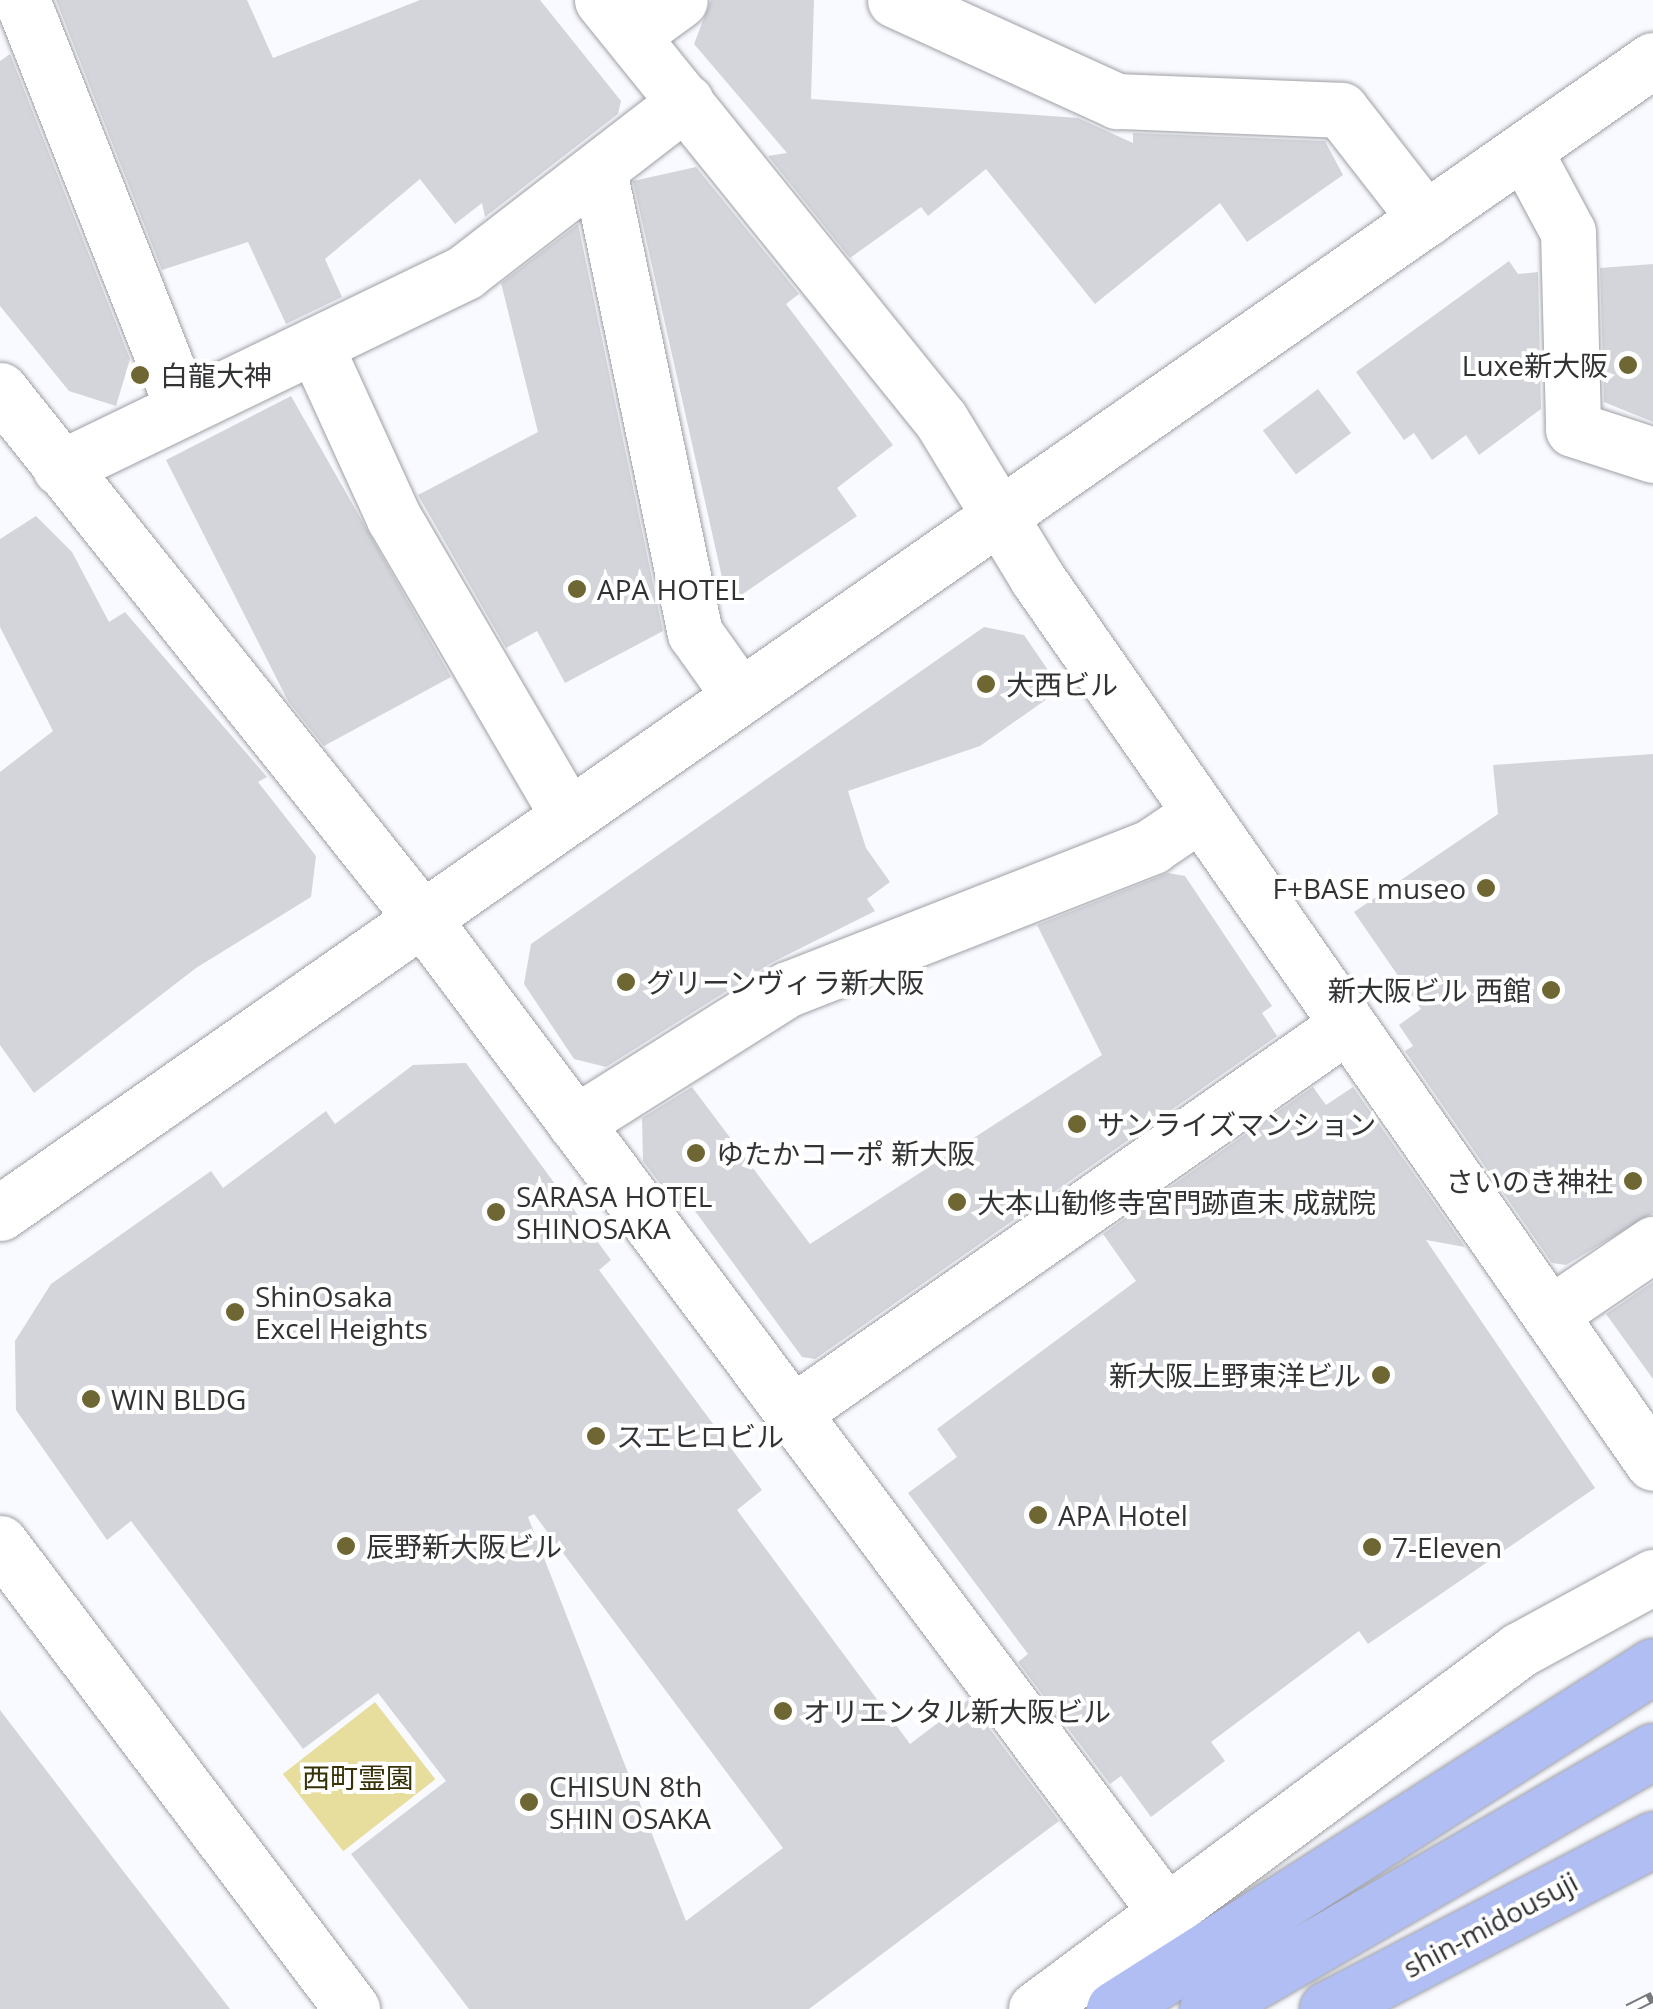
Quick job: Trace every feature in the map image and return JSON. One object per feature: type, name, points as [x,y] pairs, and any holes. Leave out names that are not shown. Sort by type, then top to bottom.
[{"type":"highway","points":[[1114,2009],[1653,1666]]},
{"type":"highway","points":[[1207,2009],[1653,1751]]},
{"type":"highway","name":"shin-midousuji","points":[[1327,2009],[1653,1839]]},
{"type":"street","points":[[22,0],[183,408]]},
{"type":"street","points":[[680,0],[617,18],[941,420],[998,514],[1199,814],[1653,1463]]},
{"type":"street","points":[[895,0],[1117,101],[1342,110],[1426,219]]},
{"type":"street","points":[[0,1213],[1653,60]]},
{"type":"street","points":[[60,468],[465,272],[686,101]]},
{"type":"street","points":[[1524,150],[1568,232],[1573,430],[1653,456]]},
{"type":"street","points":[[600,170],[695,633],[739,696]]},
{"type":"street","points":[[315,345],[394,518],[568,816]]},
{"type":"street","points":[[0,390],[422,918],[1167,1914]]},
{"type":"street","points":[[575,1124],[788,988],[1152,846],[1199,814]]},
{"type":"street","points":[[792,1413],[1347,1025]]},
{"type":"street","points":[[1550,1314],[1653,1244]]},
{"type":"street","points":[[0,1543],[352,2009]]},
{"type":"street","points":[[1036,2009],[1519,1650],[1653,1577]]},
{"type":"green space","name":"西町霊園","points":[[375,1702],[435,1779],[343,1851],[283,1774]]},
{"type":"building","points":[[56,0],[247,0],[273,58],[420,0],[540,0],[621,101],[618,114],[485,217],[482,203],[455,224],[420,179],[325,259],[342,297],[286,324],[248,242],[162,270]]},
{"type":"building","points":[[711,0],[814,0],[811,99],[1078,118],[1133,143],[1133,133],[1325,141],[1343,175],[1247,242],[1220,203],[1095,304],[986,169],[928,216],[921,207],[850,258],[768,156],[787,153],[694,44]]},
{"type":"building","points":[[10,54],[130,359],[116,406],[69,391],[0,306],[0,61]]},
{"type":"building","points":[[696,167],[799,294],[786,304],[893,445],[837,488],[857,516],[728,604],[633,181]]},
{"type":"building","points":[[578,224],[663,631],[565,683],[537,631],[506,648],[418,495],[538,432],[501,283]]},
{"type":"building","points":[[1509,261],[1518,274],[1538,272],[1541,409],[1479,455],[1466,435],[1432,460],[1414,433],[1404,440],[1356,372]]},
{"type":"building","points":[[1653,264],[1653,422],[1604,402],[1600,268]]},
{"type":"building","points":[[1318,389],[1351,433],[1296,474],[1263,431]]},
{"type":"building","points":[[291,396],[451,677],[324,746],[288,701],[166,460]]},
{"type":"building","points":[[36,516],[72,552],[109,622],[125,612],[267,777],[258,782],[316,856],[311,897],[196,968],[34,1093],[0,1045],[0,772],[53,731],[0,627],[0,539]]},
{"type":"building","points":[[984,627],[1024,635],[1061,689],[980,746],[848,791],[866,848],[890,882],[867,899],[875,911],[771,963],[606,1067],[574,1059],[524,984],[531,944]]},
{"type":"building","points":[[1653,754],[1653,1213],[1566,1265],[1552,1263],[1405,1051],[1413,1046],[1399,1025],[1421,1009],[1354,912],[1498,814],[1493,765]]},
{"type":"building","points":[[1168,873],[1185,876],[1272,1006],[1262,1013],[1277,1036],[815,1359],[802,1357],[695,1211],[680,1210],[643,1161],[642,1118],[692,1087],[810,1244],[1102,1055],[1037,925]]},
{"type":"building","points":[[466,1063],[611,1260],[599,1270],[762,1490],[737,1510],[910,1744],[968,1700],[1059,1821],[809,2009],[469,2009],[351,1854],[446,1781],[378,1693],[303,1749],[131,1521],[107,1540],[16,1410],[15,1341],[51,1284],[211,1171],[223,1188],[326,1111],[335,1124],[413,1065]],"holes":[[[534,1514],[783,1848],[686,1921],[528,1517]]]},
{"type":"building","points":[[1313,1087],[1326,1105],[1353,1087],[1465,1247],[1426,1240],[1595,1488],[1368,1644],[1359,1631],[1211,1742],[1225,1761],[1151,1817],[1121,1776],[1110,1784],[1018,1662],[1028,1654],[908,1493],[957,1457],[937,1429],[1136,1281],[1103,1234]]},
{"type":"building","points":[[1653,1282],[1653,1379],[1606,1314]]},
{"type":"building","points":[[0,1710],[127,1876],[230,2009],[0,2009]]},
{"type":"railway","points":[[1628,2009],[1653,1996]]},
{"type":"place","name":"Luxe新大阪","points":[[1628,365]]},
{"type":"place","name":"白龍大神","points":[[140,375]]},
{"type":"place","name":"APA HOTEL","points":[[577,589]]},
{"type":"place","name":"大西ビル","points":[[986,684]]},
{"type":"place","name":"F+BASE museo","points":[[1486,888]]},
{"type":"place","name":"グリーンヴィラ新大阪","points":[[626,982]]},
{"type":"place","name":"新大阪ビル 西館","points":[[1551,990]]},
{"type":"place","name":"サンライズマンション","points":[[1077,1124]]},
{"type":"place","name":"ゆたかコーポ 新大阪","points":[[696,1153]]},
{"type":"place","name":"さいのき神社","points":[[1633,1181]]},
{"type":"place","name":"大本山勧修寺宮門跡直末 成就院","points":[[957,1202]]},
{"type":"place","name":"SARASA HOTEL SHINOSAKA","points":[[496,1212]]},
{"type":"place","name":"ShinOsaka Excel Heights","points":[[235,1312]]},
{"type":"place","name":"新大阪上野東洋ビル","points":[[1381,1375]]},
{"type":"place","name":"WIN BLDG","points":[[91,1399]]},
{"type":"place","name":"スエヒロビル","points":[[596,1436]]},
{"type":"place","name":"APA Hotel","points":[[1038,1515]]},
{"type":"place","name":"辰野新大阪ビル","points":[[346,1546]]},
{"type":"place","name":"7-Eleven","points":[[1372,1547]]},
{"type":"place","name":"オリエンタル新大阪ビル","points":[[783,1711]]},
{"type":"place","name":"CHISUN 8th SHIN OSAKA","points":[[529,1802]]}]
